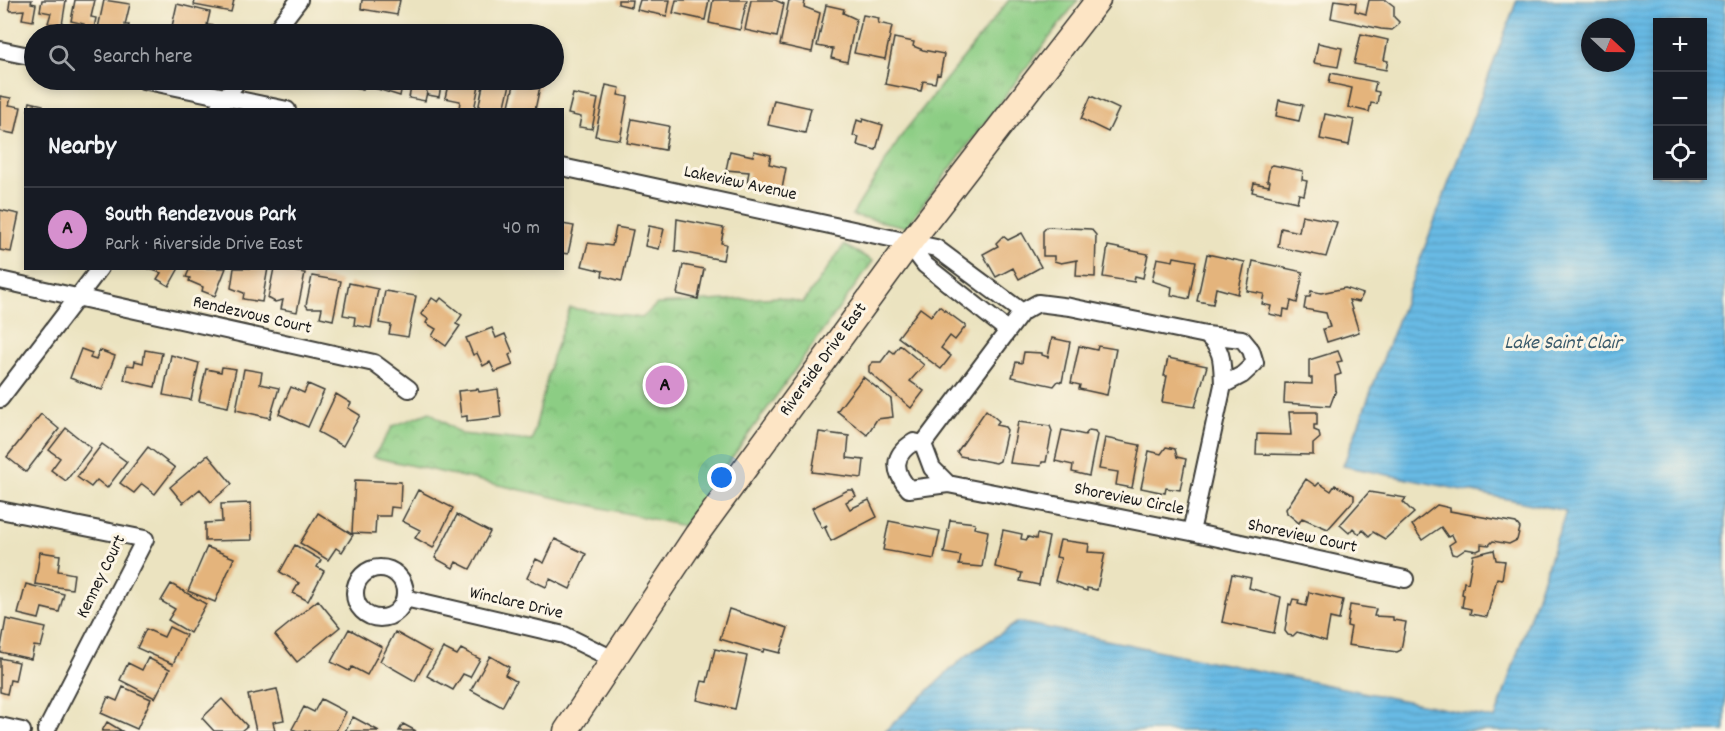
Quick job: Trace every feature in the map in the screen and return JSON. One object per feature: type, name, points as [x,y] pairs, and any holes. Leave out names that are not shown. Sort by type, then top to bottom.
[{"type":"main road","name":"Riverside Drive East","points":[[566,731],[697,534],[909,244],[1098,0]]},
{"type":"street","points":[[281,24],[299,0]]},
{"type":"street","points":[[0,50],[24,55]]},
{"type":"street","points":[[177,90],[221,103],[268,108]]},
{"type":"street","points":[[221,103],[231,90]]},
{"type":"street","name":"Lakeview Avenue","points":[[564,167],[849,227],[909,244]]},
{"type":"street","points":[[909,244],[936,248],[1022,312],[1038,303],[1070,307],[1206,335],[1242,339],[1251,350],[1254,363],[1242,375],[1223,386]]},
{"type":"street","points":[[909,244],[925,265],[1007,330]]},
{"type":"street","points":[[0,399],[99,270]]},
{"type":"street","name":"Rendezvous Court","points":[[0,280],[374,363],[409,389]]},
{"type":"street","name":"Shoreview Circle","points":[[1022,312],[923,444],[914,442],[902,449],[897,462],[898,477],[909,489],[948,484],[1191,532],[1223,386],[1222,361],[1217,344],[1206,335]]},
{"type":"street","points":[[923,444],[932,468],[948,484]]},
{"type":"street","name":"Kenney Court","points":[[0,510],[145,539],[46,731]]},
{"type":"street","name":"Shoreview Court","points":[[1191,532],[1406,579]]},
{"type":"street","name":"Winclare Drive","points":[[405,598],[564,635],[613,659]]},
{"type":"street","points":[[0,726],[22,731]]},
{"type":"green space","points":[[1009,0],[1078,0],[906,227],[852,215],[904,132]]},
{"type":"green space","points":[[844,245],[873,261],[683,526],[373,457],[393,426],[430,412],[461,434],[532,441],[552,358],[570,308],[642,318],[657,304],[779,297],[803,303]]},
{"type":"water","name":"Lake Saint Clair","points":[[1517,0],[1725,0],[1725,731],[885,731],[963,658],[1018,622],[1495,719],[1566,511],[1343,466]]},
{"type":"building","points":[[10,0],[32,0],[31,3],[36,4],[33,21],[22,19],[24,10],[11,11]]},
{"type":"building","points":[[42,0],[66,0],[62,24],[48,23],[51,13],[40,11]]},
{"type":"building","points":[[75,0],[95,0],[91,17],[96,18],[95,24],[71,21]]},
{"type":"building","points":[[104,0],[130,4],[125,24],[99,24]]},
{"type":"building","points":[[195,0],[234,0],[231,12],[194,5]]},
{"type":"building","points":[[362,0],[400,0],[397,15],[361,9]]},
{"type":"building","points":[[618,0],[632,0],[631,7],[618,4]]},
{"type":"building","points":[[640,0],[670,0],[667,16],[637,10]]},
{"type":"building","points":[[676,0],[709,0],[705,20],[673,13]]},
{"type":"building","points":[[713,0],[747,0],[740,30],[709,23]]},
{"type":"building","points":[[751,0],[775,0],[784,4],[777,37],[745,30]]},
{"type":"building","points":[[789,0],[805,1],[804,7],[820,13],[812,52],[780,45]]},
{"type":"building","points":[[1334,0],[1356,3],[1355,11],[1366,14],[1369,0],[1386,0],[1394,6],[1394,17],[1399,22],[1392,30],[1331,18]]},
{"type":"building","points":[[177,4],[210,12],[207,24],[173,24]]},
{"type":"building","points":[[826,5],[844,9],[843,13],[856,19],[847,62],[831,58],[833,49],[817,46]]},
{"type":"building","points":[[863,15],[879,18],[878,23],[892,26],[885,59],[854,53]]},
{"type":"building","points":[[1361,34],[1388,40],[1384,60],[1388,61],[1386,70],[1354,64]]},
{"type":"building","points":[[894,38],[914,42],[913,46],[923,50],[944,54],[940,75],[937,74],[935,83],[923,81],[921,91],[885,84]]},
{"type":"building","points":[[1318,43],[1342,48],[1338,67],[1314,63]]},
{"type":"building","points":[[1331,73],[1376,82],[1374,91],[1379,92],[1377,104],[1371,103],[1369,112],[1348,107],[1352,88],[1329,83]]},
{"type":"building","points":[[606,85],[620,88],[618,95],[628,97],[620,140],[595,136]]},
{"type":"building","points":[[381,90],[401,90],[400,96]]},
{"type":"building","points":[[410,90],[440,90],[439,97],[428,95],[427,92],[425,101],[409,98]]},
{"type":"building","points":[[447,90],[478,90],[474,108],[459,108],[460,101],[445,98]]},
{"type":"building","points":[[482,90],[509,90],[504,108],[478,108]]},
{"type":"building","points":[[513,90],[539,90],[535,108],[508,108]]},
{"type":"building","points":[[573,94],[598,99],[592,129],[579,127],[581,117],[568,114]]},
{"type":"building","points":[[0,96],[11,98],[9,105],[21,107],[15,134],[0,131]]},
{"type":"building","points":[[1091,96],[1119,109],[1108,132],[1081,119]]},
{"type":"building","points":[[774,100],[811,108],[805,133],[768,125]]},
{"type":"building","points":[[1279,100],[1303,105],[1299,121],[1276,116]]},
{"type":"building","points":[[30,102],[43,105],[42,108],[28,108]]},
{"type":"building","points":[[1325,114],[1354,120],[1349,145],[1320,139]]},
{"type":"building","points":[[632,119],[669,126],[665,150],[627,143]]},
{"type":"building","points":[[863,119],[883,125],[876,150],[857,145],[859,137],[853,136],[857,120],[862,122]]},
{"type":"building","points":[[730,151],[753,156],[754,151],[771,155],[769,164],[786,168],[782,189],[747,182],[749,172],[726,170]]},
{"type":"building","points":[[1270,166],[1303,171],[1302,180],[1307,181],[1304,195],[1299,194],[1297,202],[1252,192],[1254,183],[1269,186],[1270,181],[1267,181]]},
{"type":"building","points":[[0,210],[19,214],[11,252],[0,250]]},
{"type":"building","points":[[1302,215],[1337,222],[1326,257],[1278,247],[1281,228],[1299,232]]},
{"type":"building","points":[[677,219],[724,228],[721,243],[726,244],[723,260],[675,251]]},
{"type":"building","points":[[564,224],[574,226],[568,254],[564,253]]},
{"type":"building","points":[[649,226],[664,229],[659,249],[645,246]]},
{"type":"building","points":[[616,227],[633,230],[622,281],[602,276],[603,271],[582,266],[588,243],[612,246]]},
{"type":"building","points":[[1047,227],[1091,229],[1096,235],[1095,277],[1076,276],[1077,260],[1061,263],[1054,261],[1054,256],[1043,256],[1043,231]]},
{"type":"building","points":[[1022,233],[1041,267],[1019,279],[1013,268],[996,277],[983,254],[998,246],[996,243],[1003,236],[1008,240]]},
{"type":"building","points":[[1108,246],[1148,254],[1143,278],[1135,276],[1134,282],[1103,277]]},
{"type":"building","points":[[1207,254],[1245,262],[1238,294],[1216,288],[1213,304],[1197,301]]},
{"type":"building","points":[[1174,257],[1196,261],[1189,299],[1171,295],[1172,287],[1152,281],[1157,258],[1173,261]]},
{"type":"building","points":[[1253,261],[1303,272],[1297,303],[1291,301],[1289,310],[1284,309],[1283,317],[1269,314],[1271,306],[1262,304],[1264,294],[1247,291]]},
{"type":"building","points":[[683,265],[704,269],[698,299],[677,294]]},
{"type":"building","points":[[153,270],[178,270],[169,286],[157,279],[161,273]]},
{"type":"building","points":[[189,270],[225,270],[215,296],[202,291],[203,287],[189,281],[190,278],[186,277]]},
{"type":"building","points":[[234,270],[268,270],[262,302],[243,299],[244,293],[231,288]]},
{"type":"building","points":[[274,270],[305,273],[297,312],[281,309],[283,300],[275,302],[268,298]]},
{"type":"building","points":[[312,276],[341,281],[333,320],[320,317],[322,308],[308,308],[306,305]]},
{"type":"building","points":[[349,283],[378,289],[371,328],[354,325],[355,317],[343,315]]},
{"type":"building","points":[[1345,288],[1363,294],[1359,302],[1349,300],[1359,332],[1327,342],[1323,329],[1330,327],[1326,313],[1304,309],[1306,297],[1310,297],[1311,291],[1321,293]]},
{"type":"building","points":[[385,291],[416,296],[408,337],[389,334],[391,325],[379,323]]},
{"type":"building","points":[[432,298],[438,302],[441,298],[462,315],[456,324],[460,326],[446,346],[432,336],[436,329],[426,323],[428,319],[421,314]]},
{"type":"building","points":[[939,306],[966,326],[955,340],[950,336],[941,348],[951,356],[941,369],[898,337],[920,308],[931,316]]},
{"type":"building","points":[[492,328],[496,338],[505,334],[513,353],[509,355],[513,365],[495,372],[490,362],[483,366],[477,353],[473,355],[466,338]]},
{"type":"building","points":[[1052,338],[1070,342],[1062,382],[1058,381],[1054,386],[1012,377],[1016,362],[1022,363],[1024,352],[1042,353],[1048,357]]},
{"type":"building","points":[[900,345],[924,365],[910,381],[924,391],[911,408],[869,372],[869,366],[873,362],[881,362],[890,350],[894,353]]},
{"type":"building","points":[[1079,346],[1097,350],[1098,346],[1116,349],[1107,395],[1079,389],[1080,385],[1071,383]]},
{"type":"building","points":[[81,349],[92,353],[90,358],[96,360],[99,350],[115,356],[102,390],[70,378]]},
{"type":"building","points":[[145,350],[162,353],[155,387],[124,380],[127,365],[134,366],[135,361],[143,363]]},
{"type":"building","points":[[1338,351],[1342,361],[1337,362],[1341,374],[1335,376],[1336,390],[1330,406],[1284,403],[1285,383],[1312,384],[1312,378],[1309,378],[1309,360]]},
{"type":"building","points":[[171,355],[199,363],[191,400],[163,395]]},
{"type":"building","points":[[1168,358],[1207,366],[1195,407],[1162,402]]},
{"type":"building","points":[[222,367],[236,369],[228,407],[199,401],[206,369],[221,372]]},
{"type":"building","points":[[244,369],[262,372],[260,384],[279,388],[270,418],[236,410]]},
{"type":"building","points":[[863,377],[891,399],[893,417],[877,419],[867,435],[837,411]]},
{"type":"building","points":[[308,384],[324,391],[308,427],[279,414],[291,387],[304,393]]},
{"type":"building","points":[[478,389],[479,392],[498,389],[501,417],[467,421],[467,416],[461,417],[458,391]]},
{"type":"building","points":[[336,394],[351,403],[348,408],[360,415],[343,446],[318,432]]},
{"type":"building","points":[[986,410],[999,421],[996,425],[1005,427],[1007,430],[1000,461],[996,463],[960,456],[957,452]]},
{"type":"building","points":[[1289,412],[1317,412],[1317,425],[1314,425],[1314,430],[1319,432],[1320,438],[1313,444],[1313,455],[1256,454],[1257,434],[1291,435]]},
{"type":"building","points":[[41,414],[59,429],[26,472],[7,457]]},
{"type":"building","points":[[1018,422],[1050,426],[1052,431],[1046,462],[1042,462],[1041,466],[1010,463]]},
{"type":"building","points":[[66,428],[91,448],[66,481],[51,470],[60,458],[49,450]]},
{"type":"building","points":[[1062,430],[1085,435],[1089,430],[1095,431],[1097,435],[1089,476],[1072,472],[1073,465],[1055,461]]},
{"type":"building","points":[[819,432],[849,436],[847,458],[864,460],[862,478],[812,472]]},
{"type":"building","points":[[1105,438],[1140,445],[1132,488],[1116,485],[1118,472],[1099,469]]},
{"type":"building","points":[[102,444],[127,462],[107,488],[97,480],[91,487],[77,477]]},
{"type":"building","points":[[148,447],[175,468],[155,494],[142,484],[134,493],[120,483]]},
{"type":"building","points":[[1166,447],[1175,449],[1177,457],[1186,459],[1180,490],[1166,488],[1165,493],[1141,488],[1149,451],[1161,454]]},
{"type":"building","points":[[208,455],[232,484],[211,502],[200,489],[183,503],[170,487]]},
{"type":"building","points":[[1306,479],[1316,486],[1319,483],[1331,491],[1335,485],[1354,495],[1354,500],[1328,529],[1302,518],[1299,523],[1287,513],[1286,509]]},
{"type":"building","points":[[355,480],[401,482],[400,508],[391,507],[390,516],[376,516],[375,534],[352,533]]},
{"type":"building","points":[[418,490],[453,508],[433,548],[415,538],[420,530],[402,521]]},
{"type":"building","points":[[848,490],[853,490],[856,496],[846,502],[850,509],[869,500],[877,517],[831,541],[825,528],[827,525],[822,528],[812,508]]},
{"type":"building","points":[[1369,492],[1406,498],[1403,502],[1414,513],[1385,539],[1373,532],[1369,536],[1363,530],[1359,534],[1353,528],[1349,533],[1340,525]]},
{"type":"building","points":[[251,503],[252,540],[205,541],[205,523],[222,522],[221,504]]},
{"type":"building","points":[[1437,505],[1450,508],[1450,511],[1516,523],[1520,528],[1517,540],[1509,544],[1493,541],[1489,545],[1481,544],[1481,549],[1477,551],[1466,549],[1457,555],[1452,554],[1449,545],[1455,541],[1452,535],[1448,537],[1441,527],[1422,540],[1412,525]]},
{"type":"building","points":[[318,513],[353,535],[342,552],[336,548],[328,560],[300,543]]},
{"type":"building","points":[[457,515],[490,532],[470,569],[456,562],[453,568],[435,558]]},
{"type":"building","points":[[950,520],[975,523],[974,528],[988,531],[982,567],[959,565],[961,556],[944,553]]},
{"type":"building","points":[[889,521],[940,531],[934,559],[883,550]]},
{"type":"building","points":[[1003,530],[1022,534],[1021,539],[1027,540],[1028,537],[1036,539],[1037,534],[1049,537],[1039,585],[1020,581],[1022,573],[995,567]]},
{"type":"building","points":[[555,539],[586,554],[570,589],[550,579],[546,587],[527,578],[536,559],[544,563]]},
{"type":"building","points":[[1060,540],[1089,544],[1088,552],[1105,553],[1097,590],[1087,588],[1087,591],[1055,581],[1061,558],[1056,557]]},
{"type":"building","points":[[295,545],[321,560],[317,567],[324,571],[308,601],[293,593],[299,583],[280,572]]},
{"type":"building","points":[[207,547],[234,558],[215,602],[188,591]]},
{"type":"building","points":[[1494,550],[1496,560],[1505,561],[1502,579],[1497,578],[1487,617],[1470,614],[1471,609],[1462,607],[1464,595],[1462,594],[1464,582],[1468,583],[1473,555]]},
{"type":"building","points":[[40,552],[60,555],[58,571],[74,574],[72,589],[35,584]]},
{"type":"building","points":[[1232,574],[1251,578],[1249,588],[1281,597],[1274,633],[1222,622]]},
{"type":"building","points":[[26,584],[64,594],[59,612],[42,608],[39,619],[18,614]]},
{"type":"building","points":[[171,584],[206,604],[190,633],[168,620],[175,609],[161,601]]},
{"type":"building","points":[[1309,592],[1343,600],[1339,620],[1330,618],[1326,641],[1297,632],[1293,636],[1288,635],[1285,631],[1289,604],[1291,605],[1293,599],[1299,600],[1298,604],[1306,606]]},
{"type":"building","points":[[318,600],[340,627],[297,662],[275,635]]},
{"type":"building","points":[[1350,605],[1376,609],[1374,616],[1393,617],[1393,620],[1406,622],[1401,650],[1397,652],[1348,645],[1351,627],[1347,626]]},
{"type":"building","points":[[729,609],[788,628],[780,653],[764,649],[763,652],[720,639]]},
{"type":"building","points":[[6,619],[46,628],[41,647],[34,646],[31,659],[0,652]]},
{"type":"building","points":[[169,627],[186,635],[173,664],[137,648],[146,629],[164,637]]},
{"type":"building","points":[[349,629],[382,647],[367,675],[352,667],[349,671],[331,662]]},
{"type":"building","points":[[395,632],[431,652],[415,681],[380,661]]},
{"type":"building","points":[[443,648],[457,655],[461,649],[480,659],[470,677],[463,674],[453,690],[427,676]]},
{"type":"building","points":[[715,649],[747,656],[735,709],[697,700],[702,681],[707,682]]},
{"type":"building","points":[[490,656],[509,667],[505,675],[516,681],[502,707],[471,690]]},
{"type":"building","points":[[0,658],[19,662],[15,681],[10,680],[7,694],[0,692]]},
{"type":"building","points":[[148,658],[170,669],[155,698],[120,680],[128,663],[142,670]]},
{"type":"building","points":[[123,687],[151,699],[137,729],[101,713],[108,697],[117,701]]},
{"type":"building","points":[[277,689],[284,720],[273,722],[275,731],[256,731],[248,695]]},
{"type":"building","points":[[222,699],[247,726],[241,731],[214,731],[202,718]]},
{"type":"building","points":[[321,699],[346,712],[336,731],[292,729],[304,707],[314,712]]},
{"type":"building","points":[[353,717],[379,731],[345,731]]},
{"type":"building","points":[[107,722],[122,731],[102,731]]},
{"type":"building","points":[[403,724],[416,731],[399,731]]},
{"type":"place","name":"South Rendezvous Park","points":[[665,385]]}]
